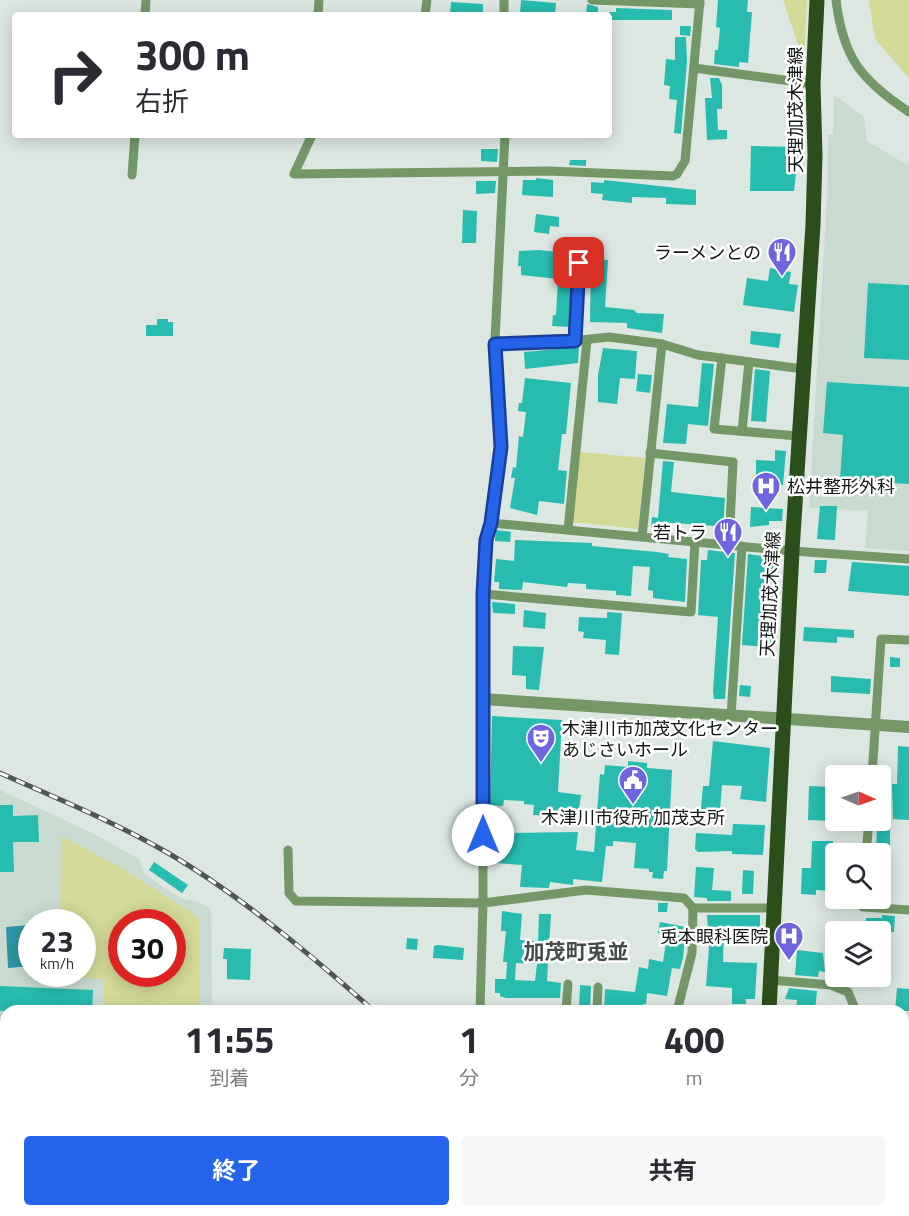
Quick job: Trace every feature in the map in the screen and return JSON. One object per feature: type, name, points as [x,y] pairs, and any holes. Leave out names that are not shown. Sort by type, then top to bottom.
[{"type":"main road","name":"天理加茂木津線","points":[[769,1005],[772,908],[815,167],[813,84],[817,0]]},
{"type":"street","points":[[311,138],[294,174],[505,172],[677,174],[686,161],[700,2],[592,0]]},
{"type":"street","points":[[836,0],[845,49],[853,62],[879,90],[909,112]]},
{"type":"street","points":[[694,68],[813,84]]},
{"type":"street","points":[[132,175],[135,138]]},
{"type":"street","points":[[480,1005],[483,903],[483,594],[486,540],[491,523],[501,447],[495,344],[505,138]]},
{"type":"street","points":[[575,341],[579,263]]},
{"type":"street","points":[[495,344],[575,341],[609,337],[662,344],[698,355],[803,369]]},
{"type":"street","points":[[568,530],[587,340]]},
{"type":"street","points":[[642,537],[662,344]]},
{"type":"street","points":[[722,358],[714,429],[799,436]]},
{"type":"street","points":[[742,431],[749,362]]},
{"type":"street","points":[[650,453],[733,462],[729,545]]},
{"type":"street","points":[[491,523],[792,551],[909,559]]},
{"type":"street","points":[[483,594],[691,612],[695,542]]},
{"type":"street","points":[[731,716],[742,546]]},
{"type":"street","points":[[873,765],[881,639],[909,640]]},
{"type":"street","points":[[482,699],[909,727]]},
{"type":"street","points":[[288,850],[289,893],[296,902],[483,903],[594,890],[684,898],[693,908],[692,953],[679,1005]]},
{"type":"street","points":[[693,908],[772,908]]},
{"type":"street","points":[[891,909],[909,910]]},
{"type":"street","points":[[770,980],[831,985],[849,992],[854,1005]]},
{"type":"street","points":[[566,1005],[568,984]]},
{"type":"street","points":[[597,1005],[598,987]]},
{"type":"shaded area","points":[[834,95],[864,117],[867,141],[909,166],[909,551],[865,548],[868,511],[809,508],[827,198],[828,135],[833,135]]},
{"type":"shaded area","points":[[0,790],[94,834],[139,859],[144,873],[163,887],[183,899],[197,901],[211,909],[212,1005],[0,1005]]},
{"type":"green space","points":[[783,0],[807,0],[804,62]]},
{"type":"green space","points":[[869,0],[909,0],[909,78],[875,39]]},
{"type":"green space","points":[[579,452],[645,458],[638,529],[572,522]]},
{"type":"green space","points":[[61,836],[118,866],[199,917],[199,1005],[104,1005],[104,979],[96,979],[96,909],[60,909]]},
{"type":"water","points":[[18,926],[18,967],[8,968],[6,927]]},
{"type":"building","points":[[521,0],[556,3],[555,12],[520,12]]},
{"type":"building","points":[[718,0],[748,0],[747,12],[752,12],[748,63],[739,62],[739,67],[714,64],[720,28],[716,27]]},
{"type":"building","points":[[451,2],[483,4],[483,12],[450,12]]},
{"type":"building","points":[[587,4],[598,7],[598,12],[586,12]]},
{"type":"building","points":[[616,8],[672,10],[672,20],[612,20],[612,12],[616,12]]},
{"type":"building","points":[[680,26],[691,26],[690,36],[680,35]]},
{"type":"building","points":[[675,37],[686,37],[687,62],[681,134],[674,133],[677,100],[669,99],[670,86],[664,85],[666,59],[675,60]]},
{"type":"building","points":[[710,78],[719,78],[722,85],[722,109],[717,109],[718,130],[727,130],[727,139],[707,140],[705,98],[712,98]]},
{"type":"building","points":[[751,146],[799,147],[794,191],[750,191]]},
{"type":"building","points":[[481,149],[498,149],[497,162],[481,161]]},
{"type":"building","points":[[570,160],[586,160],[586,166],[569,165]]},
{"type":"building","points":[[536,178],[553,180],[553,197],[522,195],[523,180],[536,180]]},
{"type":"building","points":[[604,180],[696,190],[696,205],[666,204],[666,198],[632,197],[632,203],[602,200],[603,194],[591,193],[591,182],[604,183]]},
{"type":"building","points":[[476,181],[496,181],[495,193],[476,194]]},
{"type":"building","points":[[463,210],[477,211],[476,243],[462,243]]},
{"type":"building","points":[[536,214],[559,217],[559,227],[550,226],[549,234],[534,232]]},
{"type":"building","points":[[540,250],[572,254],[569,327],[552,326],[553,315],[556,315],[558,279],[521,275],[521,266],[518,266],[519,251]]},
{"type":"building","points":[[591,259],[608,260],[605,307],[634,310],[637,313],[664,314],[662,333],[627,328],[627,323],[590,322]]},
{"type":"building","points":[[770,268],[791,272],[789,284],[798,285],[794,312],[743,305],[747,278],[768,281]]},
{"type":"building","points":[[868,283],[909,285],[909,360],[864,358]]},
{"type":"building","points":[[157,319],[168,319],[168,322],[173,322],[173,336],[146,336],[146,325],[157,325]]},
{"type":"building","points":[[751,331],[781,334],[779,348],[750,344]]},
{"type":"building","points":[[579,347],[578,363],[525,369],[524,352]]},
{"type":"building","points":[[603,348],[637,351],[635,379],[620,378],[617,404],[598,402],[598,375]]},
{"type":"building","points":[[702,363],[714,364],[708,426],[688,424],[686,444],[663,443],[667,404],[698,407]]},
{"type":"building","points":[[755,369],[770,371],[766,422],[751,421]]},
{"type":"building","points":[[638,374],[652,375],[650,393],[636,391]]},
{"type":"building","points":[[525,378],[571,383],[566,434],[562,434],[558,470],[567,471],[564,504],[539,501],[537,515],[510,508],[515,478],[511,478],[513,467],[516,468],[519,436],[523,437],[526,412],[518,411],[519,403],[522,403]]},
{"type":"building","points":[[827,382],[909,387],[909,484],[840,480],[843,435],[823,433]]},
{"type":"building","points":[[775,450],[786,451],[783,485],[756,483],[756,460],[775,461]]},
{"type":"building","points":[[663,461],[674,462],[671,492],[725,498],[723,530],[714,530],[715,526],[661,522],[660,528],[651,527],[652,517],[658,518]]},
{"type":"building","points":[[820,506],[837,506],[835,540],[817,539]]},
{"type":"building","points":[[751,507],[783,509],[782,521],[769,521],[769,525],[750,527]]},
{"type":"building","points":[[496,530],[511,532],[510,542],[495,541]]},
{"type":"building","points":[[515,540],[592,543],[592,546],[657,552],[669,554],[668,557],[687,559],[685,602],[653,598],[653,591],[648,590],[650,567],[633,566],[631,596],[616,595],[616,591],[586,589],[586,584],[568,583],[567,587],[523,582],[522,590],[499,589],[499,582],[494,582],[496,559],[514,561]]},
{"type":"building","points":[[708,550],[735,553],[725,699],[714,699],[713,691],[718,617],[698,615],[701,560],[707,560]]},
{"type":"building","points":[[748,554],[778,558],[777,573],[773,572],[771,592],[774,592],[771,645],[765,644],[764,647],[742,645]]},
{"type":"building","points":[[815,560],[827,560],[826,573],[814,573]]},
{"type":"building","points":[[852,562],[909,566],[909,596],[848,591]]},
{"type":"building","points":[[492,602],[515,604],[515,614],[493,613]]},
{"type":"building","points":[[524,610],[546,613],[545,629],[523,627]]},
{"type":"building","points":[[607,612],[622,613],[619,655],[605,654],[606,640],[583,638],[584,632],[578,631],[579,617],[607,618]]},
{"type":"building","points":[[804,627],[854,630],[854,638],[837,637],[837,643],[803,641]]},
{"type":"building","points":[[513,646],[544,647],[539,690],[526,689],[526,676],[512,675]]},
{"type":"building","points":[[890,657],[900,658],[900,667],[890,667]]},
{"type":"building","points":[[831,676],[871,679],[870,694],[831,692]]},
{"type":"building","points":[[740,685],[751,686],[750,697],[739,696]]},
{"type":"building","points":[[492,716],[562,720],[558,792],[581,795],[578,817],[533,815],[534,805],[524,804],[524,801],[504,800],[503,806],[490,805]]},
{"type":"building","points":[[713,741],[770,748],[766,802],[740,799],[742,786],[722,785],[720,810],[701,809],[703,786],[709,786]]},
{"type":"building","points":[[898,746],[909,747],[909,820],[893,819],[892,784],[897,784]]},
{"type":"building","points":[[628,761],[647,763],[647,768],[672,770],[667,871],[664,871],[663,879],[652,878],[653,872],[649,872],[649,869],[634,868],[636,843],[613,841],[613,846],[606,846],[602,882],[573,879],[573,885],[550,882],[549,888],[520,887],[522,865],[495,863],[496,848],[490,847],[490,824],[511,825],[511,833],[578,832],[576,850],[594,852],[600,774],[604,775],[605,765],[628,767]]},
{"type":"building","points":[[809,786],[825,787],[825,821],[808,820]]},
{"type":"building","points":[[0,805],[13,805],[13,816],[38,815],[39,842],[13,842],[14,872],[0,872]]},
{"type":"building","points":[[733,824],[765,825],[763,855],[732,854],[732,851],[698,852],[695,849],[696,833],[732,835]]},
{"type":"building","points":[[877,831],[890,831],[890,843],[876,843]]},
{"type":"building","points":[[812,841],[833,841],[833,843],[825,843],[825,890],[816,890],[816,895],[801,894],[802,868],[811,868]]},
{"type":"building","points":[[154,862],[188,885],[182,893],[149,870]]},
{"type":"building","points":[[696,867],[714,868],[712,890],[731,891],[731,901],[707,901],[707,898],[694,897]]},
{"type":"building","points":[[743,870],[754,871],[753,894],[742,894]]},
{"type":"building","points":[[658,903],[668,903],[667,912],[658,912]]},
{"type":"building","points":[[502,911],[522,914],[520,940],[538,941],[539,914],[551,914],[547,981],[561,983],[560,998],[506,998],[500,996],[500,993],[495,993],[495,979],[506,979],[507,962],[503,962],[506,931],[501,931]],"holes":[[[516,963],[537,964],[535,981],[515,980]]]},
{"type":"building","points":[[707,915],[760,915],[760,927],[724,926],[723,962],[757,963],[755,999],[746,999],[746,1004],[732,1004],[732,988],[706,986],[709,947]]},
{"type":"building","points":[[882,915],[895,916],[894,932],[891,932],[891,921],[866,921],[866,918],[882,918]]},
{"type":"building","points":[[660,922],[686,927],[680,969],[672,968],[667,996],[647,993],[646,1004],[643,1005],[604,1005],[605,989],[635,992],[639,967],[648,969],[649,959],[663,962],[667,935],[658,933]]},
{"type":"building","points":[[407,938],[418,939],[417,950],[406,949]]},
{"type":"building","points":[[434,946],[464,948],[463,960],[433,958]]},
{"type":"building","points":[[224,948],[251,949],[250,980],[227,979],[227,959],[223,959]]},
{"type":"building","points":[[797,950],[823,953],[825,972],[819,971],[818,977],[795,975]]},
{"type":"building","points":[[580,985],[591,986],[590,1005],[579,1005]]},
{"type":"building","points":[[0,986],[93,990],[92,1005],[0,1005]]},
{"type":"building","points":[[789,988],[817,991],[816,1005],[797,1005],[797,1000],[785,999]]},
{"type":"building","points":[[897,988],[909,989],[909,1005],[896,1005]]},
{"type":"railway","points":[[0,773],[127,831],[195,870],[275,927],[367,1005]]},
{"type":"place","name":"ラーメンとの","points":[[782,278]]},
{"type":"place","name":"松井整形外科","points":[[766,512]]},
{"type":"place","name":"若トラ","points":[[728,558]]},
{"type":"place","name":"木津川市加茂文化センター あじさいホール","points":[[541,764]]},
{"type":"place","name":"木津川市役所 加茂支所","points":[[633,806]]},
{"type":"place","name":"兎本眼科医院","points":[[789,962]]},
{"type":"district","name":"加茂町兎並","points":[[576,951]]},
{"type":"route","points":[[483,835],[483,594],[486,540],[491,523],[501,447],[495,344],[535,345],[575,341],[579,263]]}]
